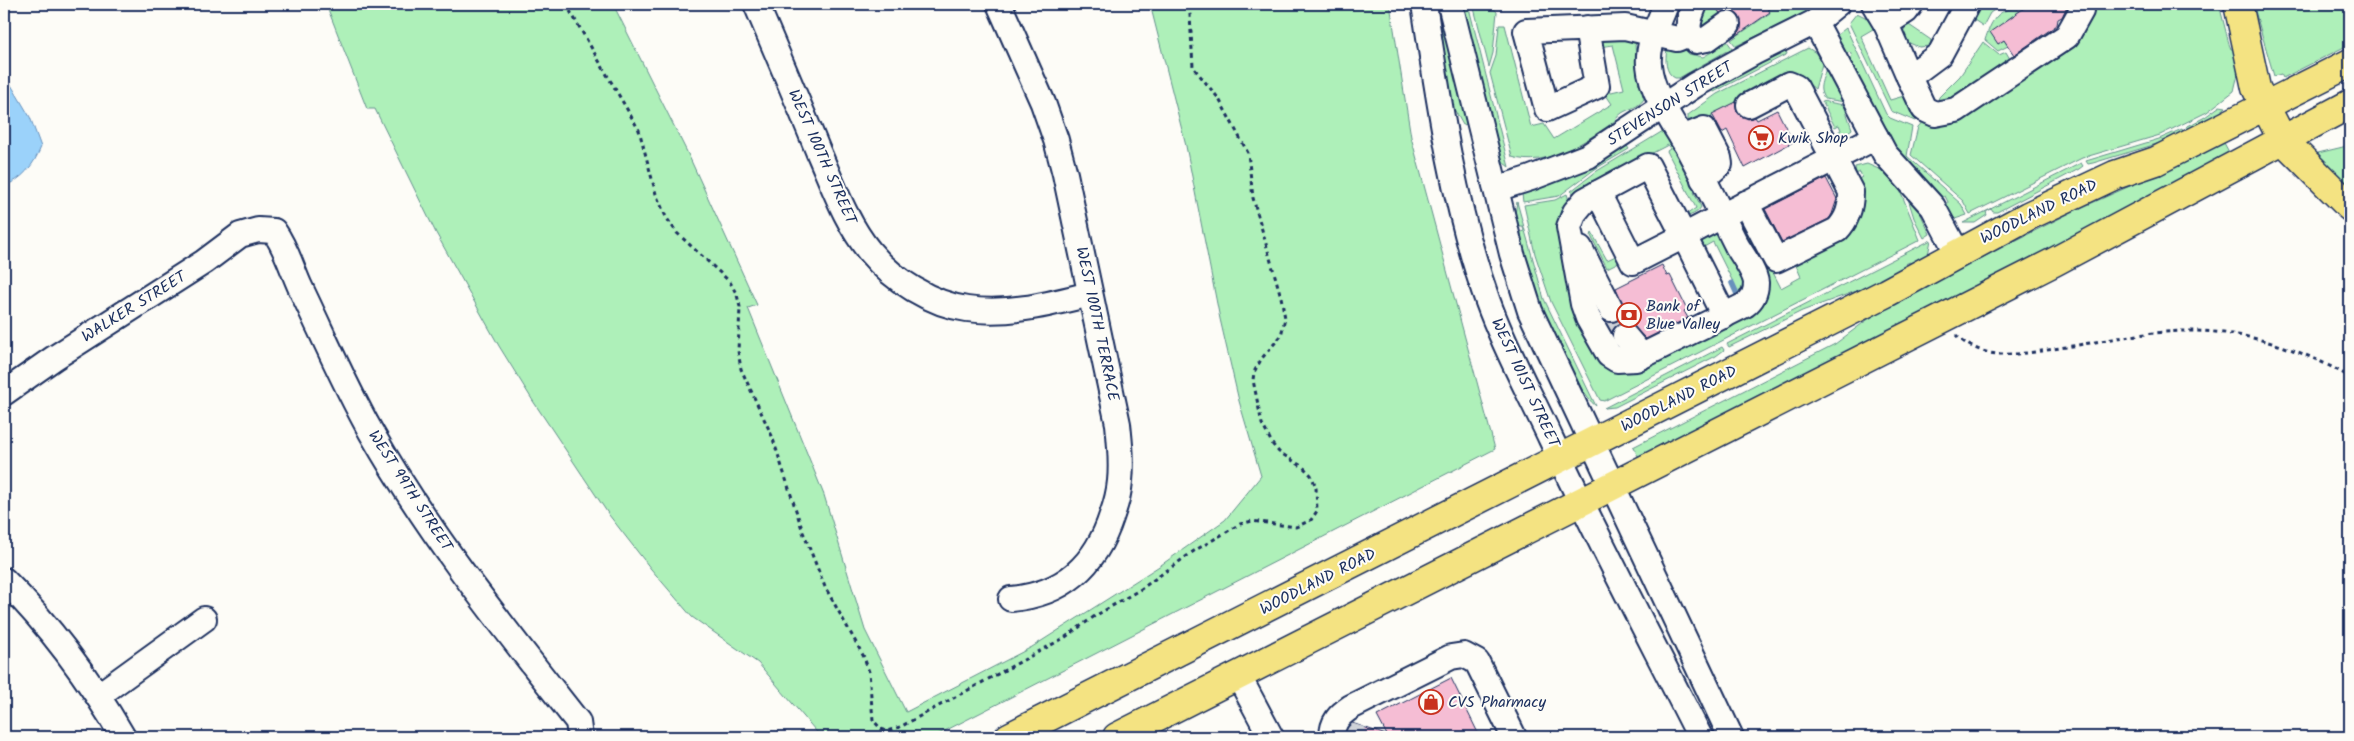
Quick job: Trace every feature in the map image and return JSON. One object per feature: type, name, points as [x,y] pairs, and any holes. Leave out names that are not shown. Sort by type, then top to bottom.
[{"type":"main road","points":[[2238,4],[2256,88],[2282,139],[2350,207]]},
{"type":"main road","name":"WOODLAND ROAD","points":[[1009,737],[1592,443],[2036,212],[2115,174],[2156,161],[2350,63]]},
{"type":"main road","points":[[1117,737],[2054,262],[2350,104]]},
{"type":"street","name":"WEST 100TH STREET","points":[[756,4],[841,205],[870,252],[892,273],[918,292],[965,309],[1019,310],[1090,294]]},
{"type":"street","name":"WEST 100TH TERRACE","points":[[999,4],[1043,104],[1056,140],[1065,174],[1120,439],[1120,483],[1107,532],[1094,555],[1078,572],[1062,584],[1028,597],[1010,599]]},
{"type":"street","name":"WEST 101ST STREET","points":[[1424,4],[1437,92],[1462,212],[1485,292],[1503,341],[1581,502],[1700,737]]},
{"type":"street","points":[[1450,4],[1520,284],[1530,311],[1731,737]]},
{"type":"street","points":[[1666,4],[1649,50],[1649,67],[1664,106],[1756,281],[1753,300],[1724,316],[1642,356],[1626,361],[1617,360],[1604,349],[1583,304],[1569,226],[1575,212],[1585,200],[1648,166],[1724,316]]},
{"type":"street","points":[[1695,4],[1688,22],[1690,34],[1696,41],[1702,42],[1728,24]]},
{"type":"street","name":"STEVENSON STREET","points":[[1496,189],[1588,156],[1664,106],[1755,52],[1815,22],[1837,4]]},
{"type":"street","points":[[1874,4],[1886,24],[1924,109],[1935,114],[1956,110],[2067,36],[2081,11],[2082,4]]},
{"type":"street","points":[[1886,24],[1906,11],[1911,4]]},
{"type":"street","points":[[1909,77],[1940,54],[1967,4]]},
{"type":"street","points":[[1815,22],[1885,154],[1933,207],[1958,254]]},
{"type":"street","points":[[1587,28],[1625,27],[1677,39],[1690,34]]},
{"type":"street","points":[[1746,203],[1776,260],[1837,230],[1844,223],[1851,205],[1851,192],[1796,86],[1790,84],[1749,104]]},
{"type":"street","points":[[1682,138],[1710,126],[1720,164],[1703,179]]},
{"type":"street","points":[[1598,193],[1633,262],[1876,137]]},
{"type":"street","points":[[1569,226],[1607,311]]},
{"type":"street","name":"WALKER STREET","points":[[4,393],[54,358],[204,262],[240,235],[258,230],[267,231]]},
{"type":"street","name":"WEST 99TH STREET","points":[[267,231],[274,231],[284,244],[297,280],[344,381],[396,473],[484,601],[578,722],[580,737]]},
{"type":"street","points":[[1620,338],[1621,348],[1642,356]]},
{"type":"street","points":[[4,580],[47,626],[99,695],[123,737]]},
{"type":"street","points":[[99,695],[204,620]]},
{"type":"street","points":[[1332,737],[1332,727],[1339,715],[1451,657],[1464,656],[1477,662],[1514,737]]},
{"type":"street","points":[[1238,676],[1271,737]]},
{"type":"street","points":[[1354,724],[1361,710],[1377,694]]},
{"type":"path","points":[[566,4],[639,130],[656,194],[666,217],[677,233],[730,282],[737,294],[740,307],[738,351],[741,368],[772,436],[802,532],[825,587],[864,657],[870,672],[873,720],[881,729],[887,731],[900,727],[1064,638],[1095,616],[1141,589],[1194,551],[1240,524],[1252,521],[1296,527],[1311,520],[1317,511],[1316,487],[1311,475],[1273,445],[1260,416],[1253,380],[1254,372],[1262,358],[1281,336],[1285,318],[1253,198],[1248,153],[1219,99],[1193,67],[1190,15],[1187,4]]},
{"type":"path","points":[[1956,334],[1962,342],[1998,354],[2022,354],[2157,332],[2197,331],[2242,336],[2283,346],[2320,360],[2350,377]]},
{"type":"green space","points":[[326,4],[613,4],[688,154],[757,305],[748,308],[824,495],[865,630],[906,712],[1032,647],[1161,565],[1225,520],[1261,476],[1239,401],[1220,319],[1186,146],[1150,4],[1390,4],[1411,137],[1495,449],[933,737],[821,737],[758,663],[692,617],[651,569],[609,515],[533,401],[499,346],[436,233],[375,109],[367,109]]},
{"type":"green space","points":[[1431,4],[1438,4],[1468,124],[1463,125],[1449,100]]},
{"type":"green space","points":[[1462,4],[1468,4],[1509,167],[1504,163],[1500,154]]},
{"type":"green space","points":[[1473,4],[1490,4],[1497,12],[1493,53],[1489,67]]},
{"type":"green space","points":[[1703,4],[1713,4],[1724,19],[1705,28],[1700,24]]},
{"type":"green space","points":[[1775,4],[1818,4],[1804,13],[1736,46],[1731,40],[1770,13],[1768,9]]},
{"type":"green space","points":[[1982,4],[2003,4],[1990,13],[1983,26],[1974,20]]},
{"type":"green space","points":[[2088,4],[2219,4],[2229,44],[2231,49],[2236,49],[2237,52],[2238,74],[2234,91],[2207,112],[2160,135],[2082,158],[1970,214],[1963,201],[1911,155],[1918,127],[1924,120],[1940,123]]},
{"type":"green space","points":[[2253,4],[2350,4],[2350,44],[2283,78],[2281,74],[2274,76]]},
{"type":"green space","points":[[2016,8],[2022,13],[2018,12],[2004,22],[1998,44],[2004,40],[2008,46],[1998,51],[1985,40],[1992,22],[2004,11]]},
{"type":"green space","points":[[1857,13],[1865,17],[1874,27],[1861,36],[1890,100],[1904,96],[1917,116],[1915,121],[1891,111],[1849,23]]},
{"type":"green space","points":[[1499,25],[1505,25],[1531,127],[1544,124],[1554,139],[1612,104],[1606,95],[1607,93],[1624,89],[1613,45],[1600,47],[1598,43],[1602,41],[1618,38],[1628,39],[1637,43],[1635,45],[1637,70],[1644,99],[1637,106],[1620,114],[1613,123],[1564,152],[1538,159],[1525,160],[1512,157],[1490,73],[1496,56]]},
{"type":"green space","points":[[1909,25],[1931,40],[1930,46],[1919,47],[1907,42],[1903,32],[1906,26]]},
{"type":"green space","points":[[1846,28],[1886,114],[1890,118],[1912,127],[1907,156],[1961,204],[1967,215],[1955,219],[1946,206],[1948,202],[1945,196],[1942,198],[1893,146],[1848,58],[1852,57],[1850,52],[1846,54],[1837,35]]},
{"type":"green space","points":[[1724,37],[1732,48],[1679,78],[1675,78],[1669,73],[1666,62],[1667,49],[1677,42],[1689,54],[1703,57],[1715,50]]},
{"type":"green space","points":[[1983,42],[1999,55],[2006,52],[2010,59],[1947,101],[1937,104],[1939,97],[1960,76]]},
{"type":"green space","points":[[1808,48],[1816,53],[1822,64],[1815,89],[1801,78],[1745,98],[1695,126],[1688,124],[1688,115],[1717,94]]},
{"type":"green space","points":[[1786,51],[1787,54],[1714,92],[1712,88]]},
{"type":"green space","points":[[1826,67],[1845,102],[1825,99],[1822,95],[1821,83]]},
{"type":"green space","points":[[1822,101],[1844,105],[1852,129],[1843,136],[1838,132],[1841,130],[1839,125],[1835,127]]},
{"type":"green space","points":[[2220,106],[2226,107],[2217,115],[2188,130],[2186,127]]},
{"type":"green space","points":[[2182,129],[2183,132],[2170,140],[2093,163],[2088,164],[2086,161],[2159,139]]},
{"type":"green space","points":[[1663,131],[1669,136],[1698,190],[1694,192],[1701,207],[1696,213],[1683,217],[1696,208],[1667,151],[1670,149],[1668,145],[1584,188],[1576,195],[1571,191],[1597,171]]},
{"type":"green space","points":[[2223,141],[2230,154],[2110,220],[1646,454],[1638,456],[1633,447],[1835,344],[1867,320],[1900,299],[2074,211],[2168,169]]},
{"type":"green space","points":[[2350,143],[2350,195],[2329,171],[2318,153],[2343,147]]},
{"type":"green space","points":[[1627,146],[1629,149],[1595,169],[1559,196],[1523,202],[1522,194],[1527,191],[1566,177]]},
{"type":"green space","points":[[2081,163],[2083,166],[2079,169],[1997,212],[1993,212],[1991,209],[1986,212],[1987,215],[1975,223],[1963,223]]},
{"type":"green space","points":[[1867,164],[1881,170],[1900,190],[1920,240],[1604,401],[1600,400],[1551,302],[1535,254],[1524,205],[1555,200],[1567,194],[1570,204],[1579,308],[1637,367],[1765,276],[1739,222],[1740,218],[1746,220],[1781,288],[1801,277],[1795,263],[1862,194],[1859,179],[1862,177],[1860,172],[1856,174],[1855,167]]},
{"type":"green space","points":[[1906,192],[1916,204],[1930,234],[1924,238],[1914,218]]},
{"type":"green space","points":[[1517,202],[1544,299],[1596,406],[1588,398],[1579,383],[1542,306],[1522,241],[1521,232],[1524,231],[1523,226],[1519,226],[1515,214]]},
{"type":"green space","points":[[1715,232],[1720,234],[1745,282],[1743,289],[1738,292],[1713,242],[1702,248],[1699,247],[1699,239]]},
{"type":"green space","points":[[1592,233],[1607,260],[1618,255],[1623,260],[1607,268],[1591,236]]},
{"type":"green space","points":[[1931,240],[1928,255],[1912,265],[1910,262],[1905,264],[1907,268],[1867,287],[1802,311],[1729,347],[1727,344]]},
{"type":"green space","points":[[1722,347],[1724,350],[1716,356],[1615,407],[1604,408]]},
{"type":"water","points":[[4,73],[30,117],[41,147],[27,171],[16,180],[4,186]]},
{"type":"building","points":[[1713,4],[1764,4],[1770,12],[1736,36],[1741,29],[1739,16],[1733,11],[1726,10],[1720,13]]},
{"type":"building","points":[[2030,4],[2068,4],[2062,17],[2058,19],[2057,25],[2014,55],[2004,40],[1998,44],[1990,32]]},
{"type":"building","name":"Kwik Shop","points":[[1736,102],[1737,112],[1748,119],[1755,117],[1757,120],[1777,110],[1793,142],[1745,168],[1727,130],[1722,133],[1712,114]]},
{"type":"building","name":"Kwik Shop","points":[[1826,178],[1837,199],[1829,219],[1782,242],[1765,209]]},
{"type":"building","points":[[1662,265],[1667,276],[1670,275],[1687,309],[1684,311],[1688,318],[1646,339],[1629,323],[1616,325],[1612,332],[1606,321],[1618,321],[1625,310],[1616,288]]},
{"type":"building","name":"CVS Pharmacy","points":[[1451,678],[1480,737],[1388,737],[1377,716]]},
{"type":"building","points":[[1352,723],[1386,735],[1385,737],[1346,737],[1347,729]]},
{"type":"waterway","points":[[1732,283],[1737,294]]},
{"type":"tunnel","points":[[1602,314],[1616,340]]},
{"type":"tunnel","points":[[1350,737],[1354,724]]},
{"type":"place","name":"Kwik Shop","points":[[1761,138]]},
{"type":"place","name":"Bank of Blue Valley","points":[[1629,315]]},
{"type":"place","name":"CVS Pharmacy","points":[[1431,702]]}]
